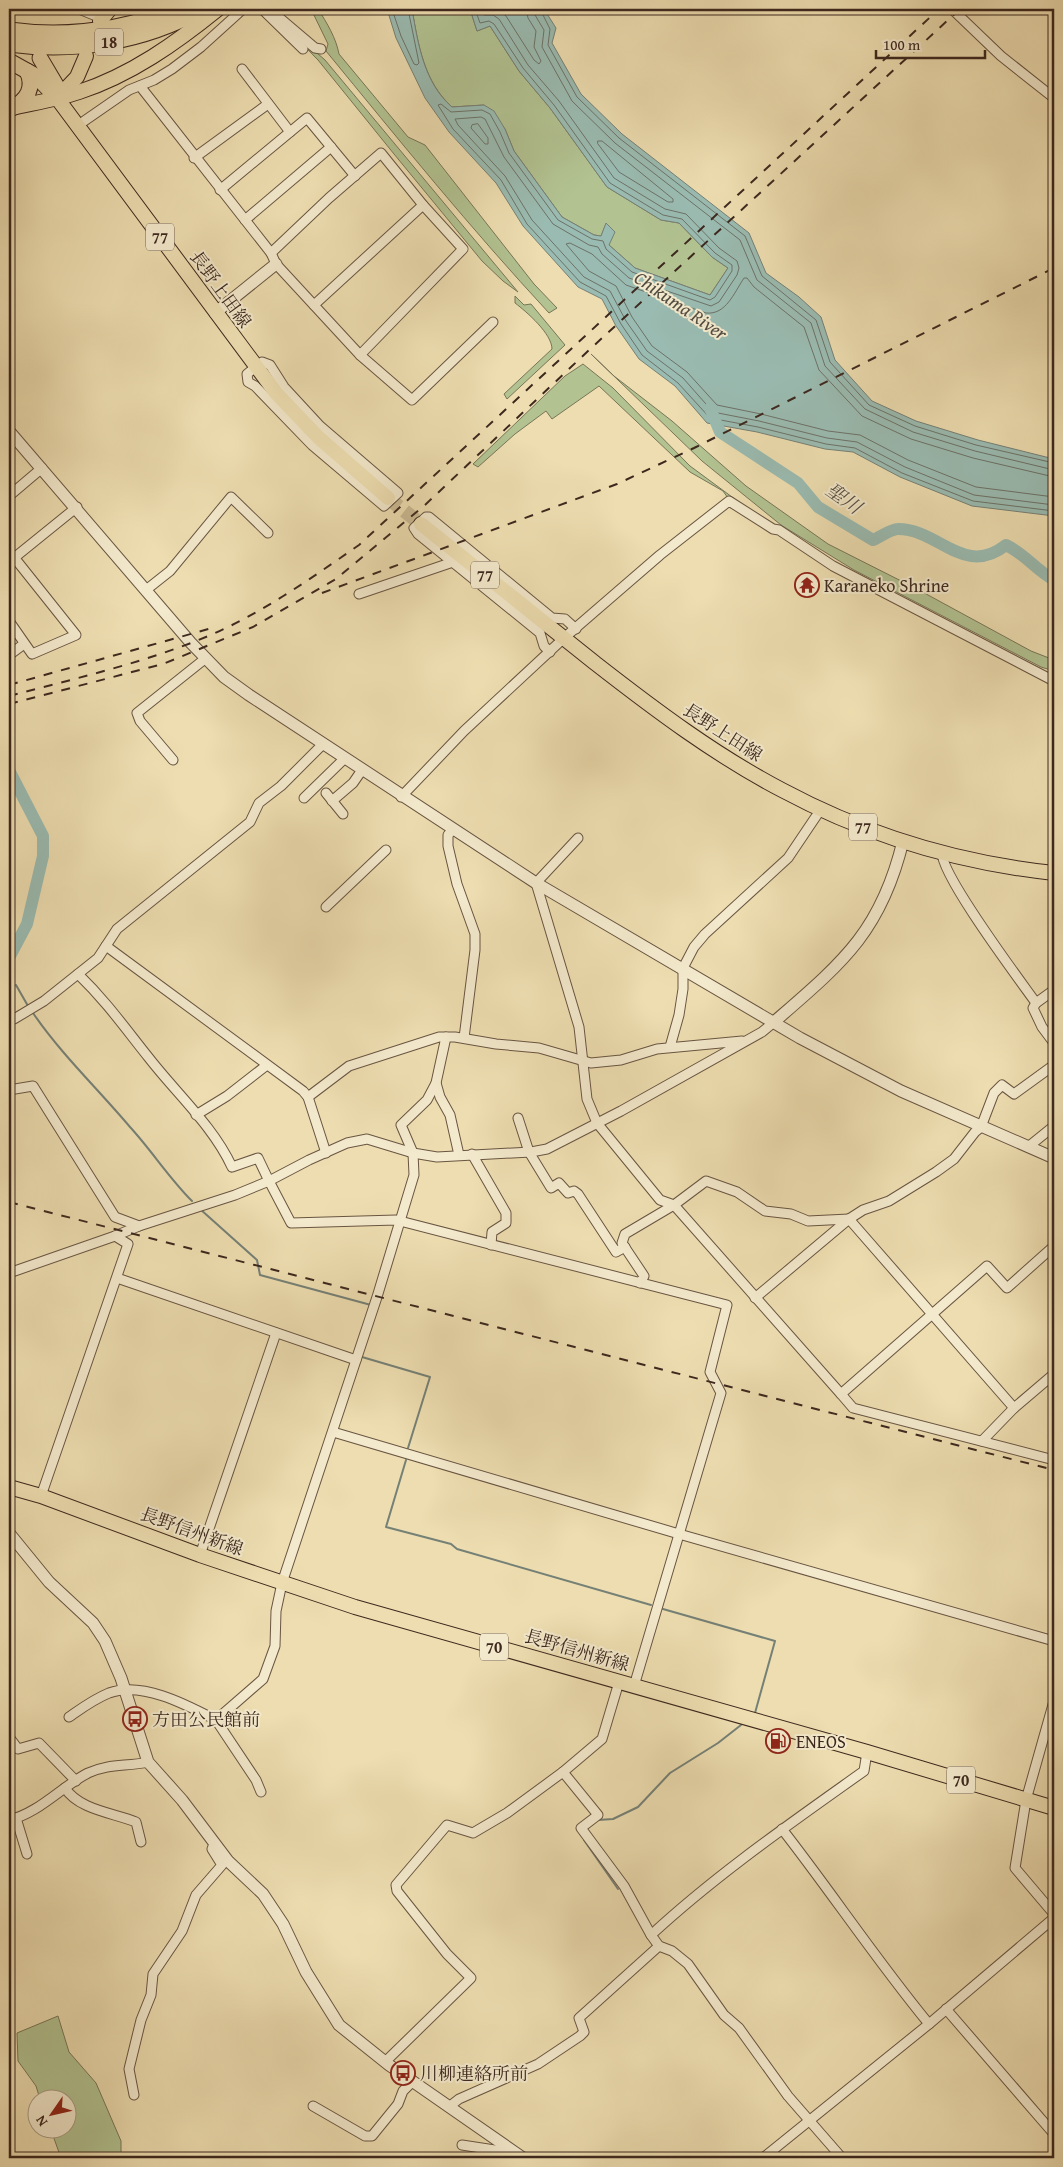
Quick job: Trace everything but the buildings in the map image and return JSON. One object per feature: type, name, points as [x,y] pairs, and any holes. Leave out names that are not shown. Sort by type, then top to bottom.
[{"type":"highway","name":"18","points":[[10,24],[56,34],[100,31],[126,26],[177,9]]},
{"type":"highway","name":"18","points":[[9,44],[46,47],[98,44],[155,30],[203,9]]},
{"type":"highway","points":[[40,58],[56,85],[57,98]]},
{"type":"highway","points":[[9,62],[40,80],[57,98]]},
{"type":"highway","points":[[10,108],[24,100],[28,94],[31,82],[27,71]]},
{"type":"main road","points":[[10,108],[57,98],[93,87],[138,65],[176,41],[218,9]]},
{"type":"main road","points":[[57,98],[77,77],[86,56]]},
{"type":"main road","name":"長野上田線","points":[[57,98],[280,399],[351,467],[388,498]]},
{"type":"main road","name":"長野上田線","points":[[421,524],[564,638],[690,734],[757,777],[821,809],[903,841],[985,862],[1054,873]]},
{"type":"main road","name":"長野信州新線","points":[[9,1487],[41,1496],[200,1555],[355,1607],[867,1752],[1054,1808]]},
{"type":"street","points":[[79,9],[104,16]]},
{"type":"street","points":[[77,126],[130,90],[163,75],[186,59],[243,9]]},
{"type":"street","points":[[262,9],[303,48]]},
{"type":"street","points":[[269,9],[315,48],[321,49]]},
{"type":"street","points":[[952,9],[1001,56],[1054,98]]},
{"type":"street","points":[[242,69],[290,132]]},
{"type":"street","points":[[140,86],[194,158],[271,253],[276,264],[360,355],[412,400],[493,322]]},
{"type":"street","points":[[194,158],[268,104]]},
{"type":"street","points":[[220,190],[307,118],[355,176]]},
{"type":"street","points":[[245,220],[331,148]]},
{"type":"street","points":[[271,253],[382,153],[423,205],[463,249],[360,355]]},
{"type":"street","points":[[314,305],[423,205]]},
{"type":"street","points":[[215,313],[276,264]]},
{"type":"street","points":[[262,362],[268,364],[284,387],[320,426],[398,493],[384,506],[332,463],[292,426],[255,386],[248,382],[247,374],[255,367],[262,362]]},
{"type":"street","points":[[9,431],[77,507],[206,658],[230,681],[401,797],[536,883],[774,1022],[902,1091],[1054,1158]]},
{"type":"street","points":[[9,496],[42,468]]},
{"type":"street","points":[[146,590],[170,571],[231,497],[268,533]]},
{"type":"street","points":[[401,797],[464,731],[564,638],[660,555],[729,502],[773,529],[779,530],[833,566],[1054,682]]},
{"type":"street","points":[[9,621],[32,654],[76,635],[11,557],[77,507]]},
{"type":"street","points":[[550,652],[544,646],[540,634],[414,530],[426,516],[552,618],[565,619],[576,629]]},
{"type":"street","points":[[359,594],[452,562]]},
{"type":"street","points":[[9,655],[24,644]]},
{"type":"street","points":[[173,760],[140,721],[137,713],[206,658]]},
{"type":"street","points":[[9,1018],[23,1014],[98,958],[117,928],[250,822],[259,803],[281,786],[322,744]]},
{"type":"street","points":[[304,798],[345,758]]},
{"type":"street","points":[[343,814],[329,797],[352,783],[362,770]]},
{"type":"street","points":[[670,1047],[679,1016],[683,989],[682,968],[694,947],[705,934],[788,858],[821,809]]},
{"type":"street","points":[[453,829],[448,835],[448,846],[457,884],[475,934],[475,950],[464,1038]]},
{"type":"street","points":[[536,883],[578,838]]},
{"type":"street","points":[[9,1273],[139,1226],[235,1195],[268,1182],[347,1143],[367,1138],[414,1153],[437,1157],[529,1152],[557,1145],[748,1041],[774,1022],[838,966],[866,932],[886,895],[903,841]]},
{"type":"street","points":[[326,907],[386,850]]},
{"type":"street","points":[[942,852],[941,858],[945,869],[979,922],[1036,1003]]},
{"type":"street","points":[[536,883],[579,1027],[587,1099],[597,1123],[660,1200],[674,1205],[854,1408],[1054,1460]]},
{"type":"street","points":[[106,946],[308,1096],[326,1153]]},
{"type":"street","points":[[78,974],[105,1001],[196,1114],[224,1150],[232,1167],[258,1158],[268,1182],[291,1222],[400,1221],[640,1284],[727,1304],[710,1372],[721,1392],[634,1686]]},
{"type":"street","points":[[1054,990],[1036,1003],[1034,1008],[1036,1016],[1054,1043]]},
{"type":"street","points":[[308,1096],[349,1066],[439,1037],[464,1038],[496,1044],[539,1048],[591,1063],[602,1063],[670,1047],[748,1041]]},
{"type":"street","points":[[216,1720],[263,1679],[275,1646],[276,1611],[282,1583],[333,1432],[414,1175],[414,1153],[401,1125],[427,1100],[436,1083],[446,1037]]},
{"type":"street","points":[[196,1114],[227,1096],[267,1065]]},
{"type":"street","points":[[755,1298],[849,1219],[863,1210],[889,1201],[954,1159],[981,1127],[994,1093],[1002,1085],[1014,1094],[1054,1065]]},
{"type":"street","points":[[436,1083],[440,1097],[450,1115],[460,1155]]},
{"type":"street","points":[[9,1090],[33,1086],[115,1217],[139,1226]]},
{"type":"street","points":[[518,1118],[529,1152],[551,1188],[559,1183],[568,1193],[574,1191],[578,1194],[616,1252],[625,1247]]},
{"type":"street","points":[[1028,1147],[1054,1126]]},
{"type":"street","points":[[472,1154],[506,1213],[506,1223],[492,1232],[491,1244]]},
{"type":"street","points":[[640,1284],[644,1276],[622,1243],[625,1234],[674,1205],[706,1180],[737,1192],[765,1211],[791,1214],[808,1221],[849,1219]]},
{"type":"street","points":[[849,1219],[1014,1408]]},
{"type":"street","points":[[41,1496],[128,1244],[114,1236]]},
{"type":"street","points":[[841,1394],[987,1266],[1007,1288],[1054,1246]]},
{"type":"street","points":[[117,1278],[356,1360]]},
{"type":"street","points":[[200,1555],[276,1333]]},
{"type":"street","points":[[982,1440],[1014,1408],[1054,1374]]},
{"type":"street","points":[[333,1432],[679,1534],[1054,1641]]},
{"type":"street","points":[[9,1533],[49,1582],[92,1623],[108,1648],[125,1690],[148,1762],[182,1800],[214,1843],[243,1877],[263,1894],[274,1909],[284,1924],[306,1972],[339,2025],[385,2062],[450,2106],[516,2157]]},
{"type":"street","points":[[385,2062],[471,1978],[447,1954],[397,1891],[396,1885],[447,1825],[473,1833],[508,1813],[563,1772],[602,1739],[619,1682]]},
{"type":"street","points":[[69,1717],[93,1701],[111,1693],[125,1690],[158,1694],[188,1705],[216,1720],[256,1780],[261,1792]]},
{"type":"street","points":[[1054,1701],[1026,1800],[1014,1868],[1054,1914]]},
{"type":"street","points":[[9,1737],[18,1749],[39,1744],[76,1781]]},
{"type":"street","points":[[651,1935],[684,1905],[782,1829],[864,1771],[867,1752]]},
{"type":"street","points":[[27,1854],[12,1819],[30,1812],[76,1781],[107,1765],[135,1765],[148,1762]]},
{"type":"street","points":[[563,1772],[598,1815],[580,1828],[624,1886],[651,1935],[659,1946],[672,1951],[688,1964],[724,2015],[739,2028],[788,2096],[842,2158]]},
{"type":"street","points":[[65,1788],[71,1796],[86,1804],[136,1822],[142,1842]]},
{"type":"street","points":[[782,1829],[892,1978],[929,2024]]},
{"type":"street","points":[[134,2095],[129,2068],[141,2020],[151,1995],[153,1974],[182,1931],[196,1895],[222,1865],[212,1849],[214,1843]]},
{"type":"street","points":[[763,2158],[929,2024],[1054,1918]]},
{"type":"street","points":[[450,2106],[459,2099],[538,2064],[580,2036],[584,2032],[579,2018],[659,1946]]},
{"type":"street","points":[[946,2009],[1054,2134]]},
{"type":"street","points":[[313,2106],[365,2136],[372,2136],[398,2104],[403,2091],[414,2081]]},
{"type":"street","points":[[462,2145],[516,2157]]},
{"type":"green space","points":[[311,9],[318,9],[328,25],[339,54],[408,137],[425,145],[534,284],[557,308],[549,313],[463,217],[381,118],[326,51],[328,44]]},
{"type":"green space","points":[[412,9],[470,9],[477,31],[490,26],[519,71],[550,108],[607,187],[661,220],[679,223],[712,257],[728,268],[710,295],[635,268],[609,245],[606,224],[601,236],[594,235],[562,217],[514,151],[505,129],[484,105],[452,107],[442,97],[424,62]]},
{"type":"green space","points":[[280,21],[325,60],[518,292],[482,261],[318,60]]},
{"type":"green space","points":[[515,296],[524,305],[531,304],[565,345],[507,399],[504,394],[552,349],[551,343],[543,330],[515,303]]},
{"type":"green space","points":[[591,354],[614,376],[672,421],[746,486],[828,544],[917,589],[1031,651],[1054,660],[1054,671],[1041,667],[854,570],[781,525],[702,461]]},
{"type":"green space","points":[[583,364],[613,388],[690,466],[770,525],[728,498],[723,491],[690,472],[599,386],[552,419],[546,411],[515,434],[478,467],[473,464],[565,376]]},
{"type":"green space","points":[[58,2016],[69,2052],[96,2083],[121,2141],[121,2158],[61,2158],[55,2140],[78,2140],[78,2090],[37,2090],[18,2061],[17,2033]]},
{"type":"water","name":"Chikuma River","points":[[387,9],[412,9],[424,62],[442,97],[452,107],[484,105],[494,111],[505,129],[514,151],[562,217],[594,235],[601,236],[606,223],[615,232],[609,245],[635,268],[710,295],[728,268],[712,257],[679,223],[661,220],[607,187],[550,108],[519,71],[490,26],[477,31],[470,9],[544,9],[556,28],[552,43],[581,94],[622,134],[749,233],[766,273],[799,297],[821,317],[835,360],[872,401],[916,421],[978,440],[1054,459],[1054,516],[972,506],[900,477],[853,452],[825,449],[757,432],[707,423],[675,386],[639,359],[616,326],[602,299],[578,287],[523,226],[496,183],[449,132],[425,98],[396,38]]},
{"type":"waterway","name":"聖川","points":[[710,408],[720,432],[798,483],[818,507],[873,540],[895,529],[913,531],[964,554],[977,556],[991,554],[1006,545],[1054,580]]},
{"type":"waterway","points":[[9,770],[43,836],[43,856],[27,924],[9,958]]},
{"type":"waterway","points":[[16,985],[28,1006]]},
{"type":"waterway","points":[[33,1013],[68,1057],[192,1201]]},
{"type":"waterway","points":[[200,1209],[257,1260],[260,1275],[371,1305]]},
{"type":"waterway","points":[[362,1357],[430,1377],[408,1448]]},
{"type":"waterway","points":[[406,1460],[386,1527],[451,1544],[457,1549],[651,1605]]},
{"type":"waterway","points":[[663,1609],[775,1641],[755,1713]]},
{"type":"waterway","points":[[598,1820],[613,1819],[638,1807],[670,1773],[718,1743],[741,1725]]},
{"type":"waterway","points":[[584,1840],[618,1889]]},
{"type":"tunnel","points":[[388,498],[421,524]]},
{"type":"railway","points":[[9,696],[138,661],[213,634],[270,604],[359,545],[939,9]]},
{"type":"railway","points":[[9,704],[163,664],[253,627],[336,579],[425,505],[588,351],[960,9]]},
{"type":"railway","points":[[322,593],[617,484],[694,448],[1054,268]]},
{"type":"railway","points":[[9,685],[212,628]]},
{"type":"railway","points":[[9,1202],[1054,1470]]},
{"type":"place","name":"Karaneko Shrine","points":[[807,585]]},
{"type":"place","name":"方田公民館前","points":[[135,1719]]},
{"type":"place","name":"ENEOS","points":[[778,1741]]},
{"type":"place","name":"川柳連絡所前","points":[[403,2073]]}]
